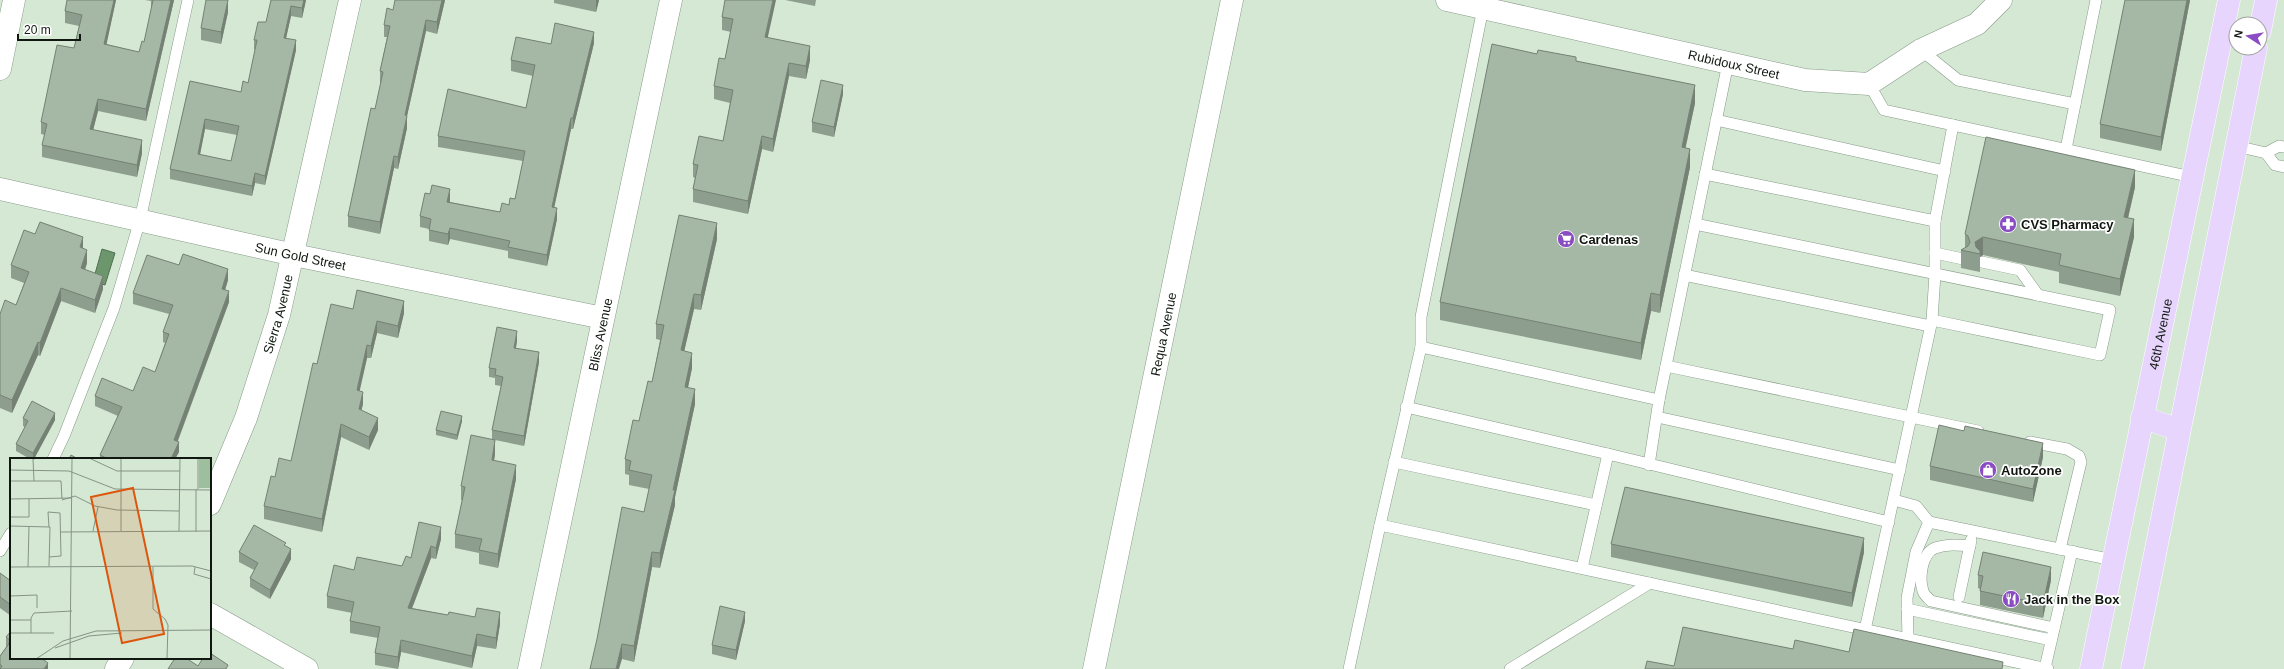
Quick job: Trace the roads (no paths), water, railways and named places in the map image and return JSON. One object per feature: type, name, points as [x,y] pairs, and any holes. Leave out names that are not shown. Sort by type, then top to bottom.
[{"type":"main road","name":"46th Avenue","points":[[2090,669],[2229,0]]},
{"type":"main road","points":[[2263,16],[2266,0]]},
{"type":"main road","points":[[2132,669],[2254,56]]},
{"type":"main road","points":[[2142,417],[2179,430]]},
{"type":"street","points":[[0,69],[14,0]]},
{"type":"street","name":"Sierra Avenue","points":[[211,502],[246,418],[280,315],[350,0]]},
{"type":"street","name":"Bliss Avenue","points":[[529,669],[671,0]]},
{"type":"street","name":"Requa Avenue","points":[[1094,669],[1232,0]]},
{"type":"street","name":"Rubidoux Street","points":[[1447,0],[1805,80],[1869,84]]},
{"type":"street","points":[[1869,84],[1921,50],[1977,24],[2001,0]]},
{"type":"street","name":"Sun Gold Street","points":[[0,189],[294,255],[603,318]]},
{"type":"street","points":[[211,615],[307,669]]},
{"type":"street","points":[[116,669],[122,659]]},
{"type":"lane","points":[[53,458],[64,436],[114,308],[140,220],[188,0]]},
{"type":"lane","points":[[2066,149],[2096,0]]},
{"type":"lane","points":[[1349,669],[1406,407],[1421,347],[1421,317],[1483,8]]},
{"type":"lane","points":[[1921,50],[1958,80],[2075,104]]},
{"type":"lane","points":[[1649,465],[1659,400],[1728,63]]},
{"type":"lane","points":[[1869,84],[1884,110],[2192,177]]},
{"type":"lane","points":[[1716,120],[1945,171]]},
{"type":"lane","points":[[1865,630],[1931,323],[1935,274],[1935,221],[1953,125]]},
{"type":"lane","points":[[2236,146],[2266,153],[2275,165],[2284,167]]},
{"type":"lane","points":[[2266,153],[2279,146],[2284,147]]},
{"type":"lane","points":[[1705,174],[1935,221]]},
{"type":"lane","points":[[1684,275],[2100,356],[2110,310],[1695,224]]},
{"type":"lane","points":[[1935,252],[1963,259]]},
{"type":"lane","points":[[1982,262],[2020,270],[2038,296]]},
{"type":"lane","points":[[1421,347],[1659,400]]},
{"type":"lane","points":[[1666,366],[1989,434]]},
{"type":"lane","points":[[1406,407],[1889,522]]},
{"type":"lane","points":[[1657,417],[1900,470]]},
{"type":"lane","points":[[2021,440],[2067,449],[2079,456],[2081,462],[2060,549]]},
{"type":"lane","points":[[1582,568],[1608,454]]},
{"type":"lane","points":[[1394,462],[1596,505]]},
{"type":"lane","points":[[1894,500],[1916,506],[1929,522],[2113,560]]},
{"type":"lane","points":[[1908,639],[1907,598],[1916,552],[1929,522]]},
{"type":"lane","points":[[1380,525],[1908,639],[2022,666],[2046,669],[2051,640],[2072,551]]},
{"type":"lane","points":[[1959,597],[1972,531]]},
{"type":"lane","points":[[0,551],[10,535]]},
{"type":"lane","points":[[1970,546],[1947,545],[1933,549],[1925,559],[1920,580],[1924,593],[1931,601],[2054,628]]},
{"type":"lane","points":[[1510,669],[1650,583]]},
{"type":"lane","points":[[1907,609],[2051,640]]},
{"type":"place","name":"CVS Pharmacy","points":[[2008,224]]},
{"type":"place","name":"Cardenas","points":[[1566,239]]},
{"type":"place","name":"AutoZone","points":[[1988,470]]},
{"type":"place","name":"Jack in the Box","points":[[2011,599]]}]
